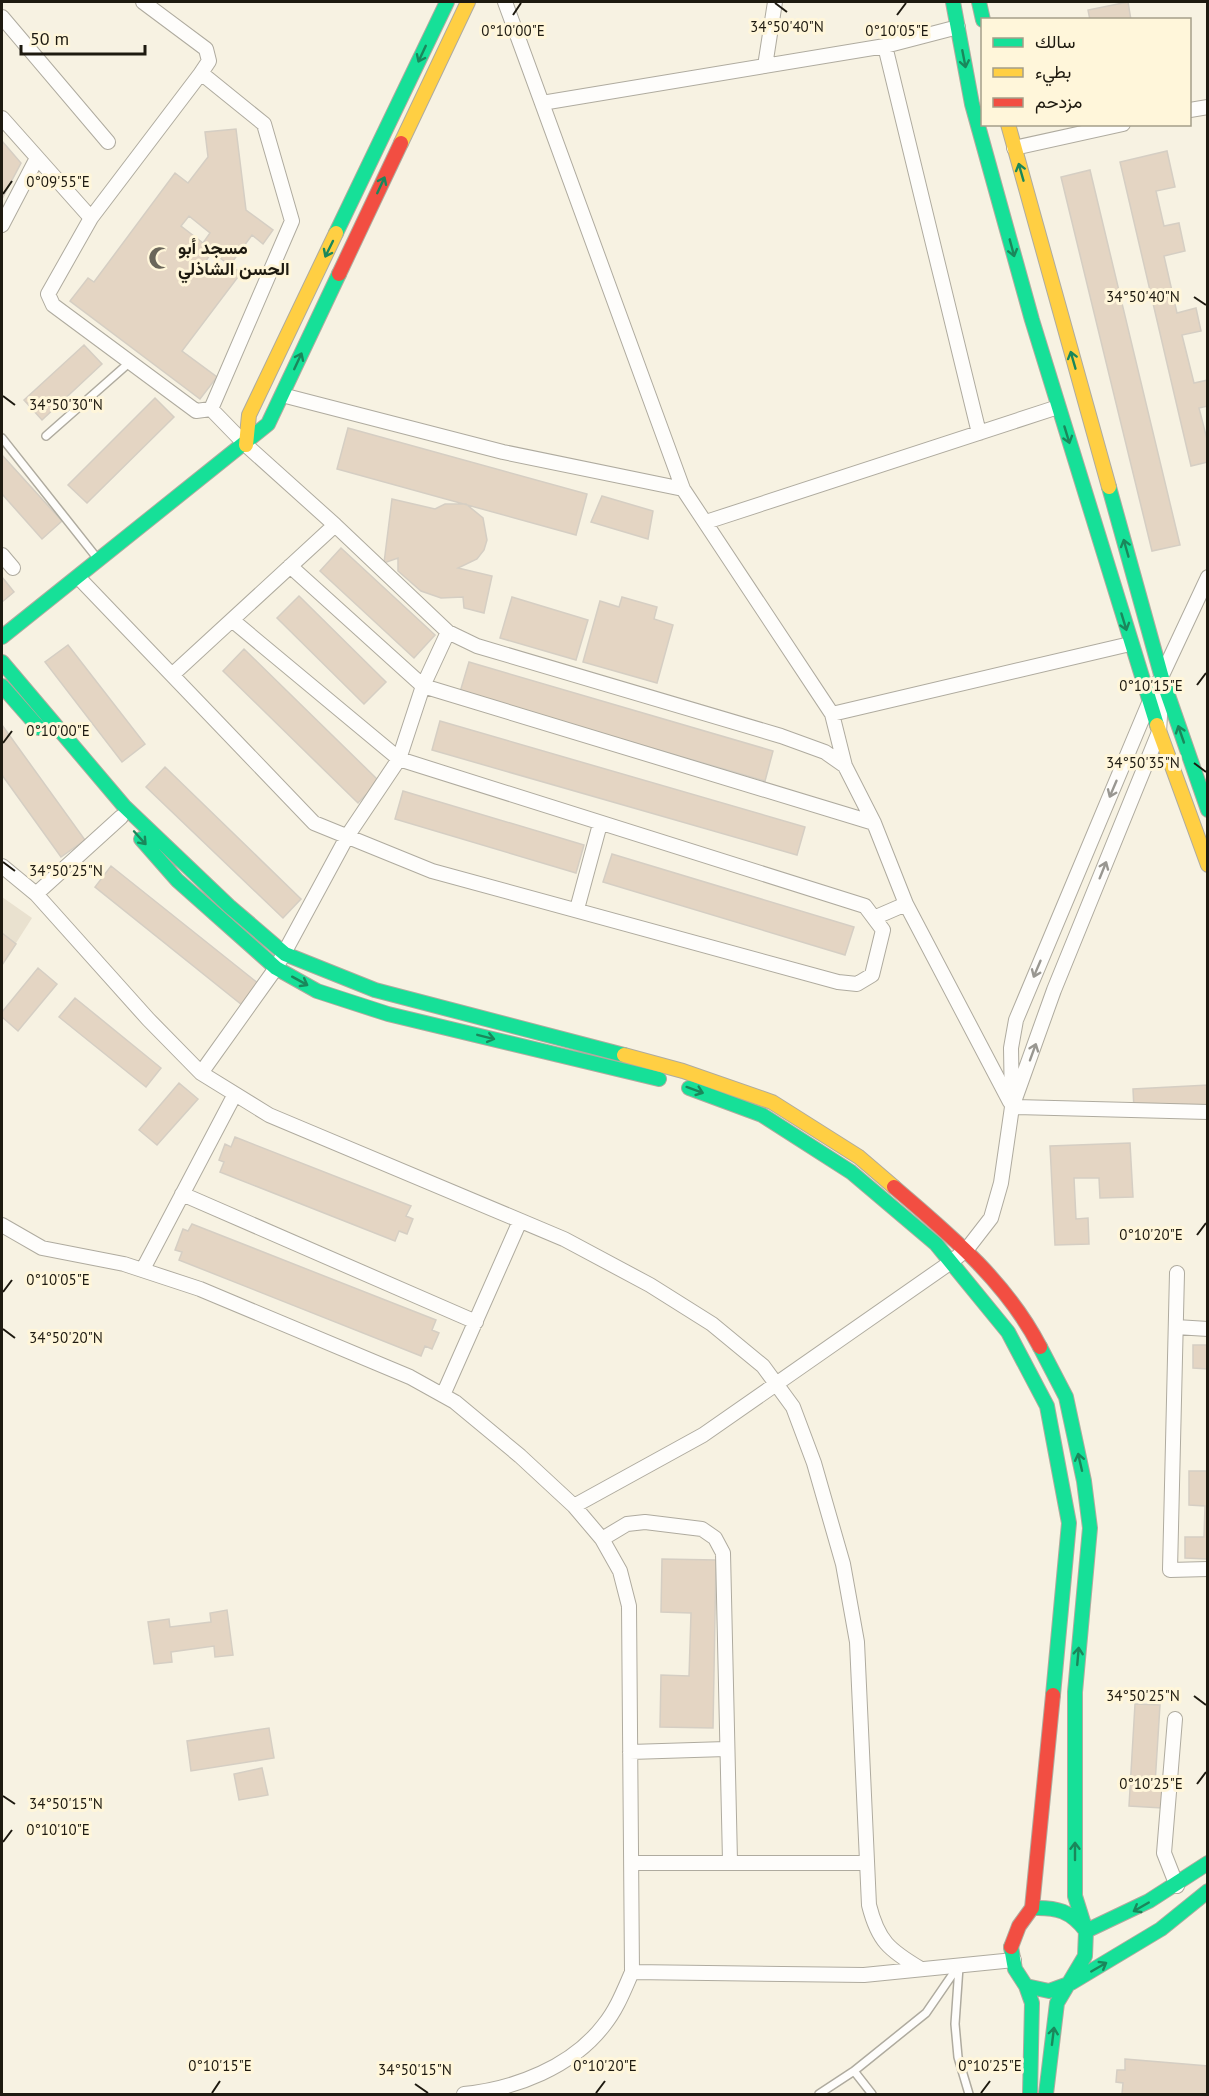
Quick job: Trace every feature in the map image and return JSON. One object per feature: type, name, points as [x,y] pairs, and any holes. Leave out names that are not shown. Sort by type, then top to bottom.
[{"type":"main road","points":[[246,445],[249,415],[447,2]]},
{"type":"main road","points":[[2,637],[246,445],[268,424],[468,2]]},
{"type":"main road","points":[[953,2],[972,104],[1058,407],[1149,703],[1208,865]]},
{"type":"main road","points":[[979,2],[983,18]]},
{"type":"main road","points":[[1008,126],[1162,678],[1208,810]]},
{"type":"main road","points":[[2,662],[124,806],[229,906],[285,954],[375,990],[683,1071],[772,1102],[859,1157],[966,1249],[1027,1322],[1066,1397],[1084,1481],[1090,1528],[1075,1692],[1075,1896],[1086,1931],[1085,1956],[1057,2003],[1046,2094]]},
{"type":"main road","points":[[2,686],[177,880],[276,968],[317,991],[388,1014],[675,1083],[762,1115],[851,1172],[936,1244],[1008,1332],[1047,1406],[1069,1523],[1032,1908],[1018,1926],[1011,1947],[1015,1969],[1026,1986],[1032,2003],[1030,2094]]},
{"type":"main road","points":[[1086,1931],[1124,1917],[1177,1886],[1208,1863]]},
{"type":"main road","points":[[1026,1986],[1049,1991],[1071,1983],[1161,1929],[1208,1891]]},
{"type":"main road","points":[[1032,1908],[1053,1906],[1074,1914],[1086,1931]]},
{"type":"street","points":[[143,2],[206,49],[209,61],[91,218],[48,294],[53,305],[196,411],[211,409]]},
{"type":"street","points":[[505,2],[683,489],[832,714],[845,766],[874,823],[906,904],[1012,1107]]},
{"type":"street","points":[[765,66],[775,2]]},
{"type":"street","points":[[2,17],[108,142]]},
{"type":"street","points":[[542,103],[885,46],[958,27]]},
{"type":"street","points":[[885,46],[979,433]]},
{"type":"street","points":[[201,73],[264,124],[292,221],[211,409]]},
{"type":"street","points":[[1191,110],[1208,106]]},
{"type":"street","points":[[2,118],[91,218]]},
{"type":"street","points":[[1014,148],[1114,126]]},
{"type":"street","points":[[2,225],[37,158]]},
{"type":"street","points":[[282,394],[503,452],[683,489]]},
{"type":"street","points":[[706,522],[1058,407]]},
{"type":"street","points":[[211,409],[246,445],[335,525],[447,633],[477,646],[781,736],[825,752],[845,766]]},
{"type":"street","points":[[172,675],[335,525]]},
{"type":"street","points":[[2,555],[13,568]]},
{"type":"street","points":[[290,566],[423,686],[874,823]]},
{"type":"street","points":[[78,577],[315,823],[432,871],[838,982],[857,984],[872,975],[883,930],[876,917],[865,906],[399,759],[232,620]]},
{"type":"street","points":[[574,1506],[703,1435],[777,1385],[951,1262],[966,1249],[991,1218],[1001,1183],[1012,1107],[1011,1048],[1016,1020],[1149,703],[1208,577]]},
{"type":"street","points":[[201,1073],[285,954],[348,835],[399,759],[423,686],[447,633]]},
{"type":"street","points":[[832,714],[1130,644]]},
{"type":"street","points":[[1012,1107],[1054,990],[1159,732],[1162,678]]},
{"type":"street","points":[[36,894],[120,817]]},
{"type":"street","points":[[577,909],[600,824]]},
{"type":"street","points":[[2,866],[36,894],[148,1019],[201,1073],[268,1115],[564,1239],[650,1285],[712,1324],[762,1366],[793,1407],[814,1462],[843,1564],[857,1642],[869,1905],[875,1928],[895,1954],[921,1969]]},
{"type":"street","points":[[876,917],[906,904]]},
{"type":"street","points":[[143,1269],[235,1094]]},
{"type":"street","points":[[1012,1107],[1208,1112]]},
{"type":"street","points":[[182,1194],[476,1322]]},
{"type":"street","points":[[443,1395],[520,1221]]},
{"type":"street","points":[[2,1225],[42,1248],[105,1259],[143,1269],[200,1289],[389,1368],[443,1395],[455,1402],[520,1456],[574,1506],[602,1539],[620,1571],[629,1606],[632,1972],[621,1999],[604,2026],[567,2059],[526,2080],[464,2094]]},
{"type":"street","points":[[1177,1273],[1170,1570],[1208,1569]]},
{"type":"street","points":[[1176,1327],[1208,1329]]},
{"type":"street","points":[[602,1539],[627,1524],[645,1522],[702,1529],[715,1538],[723,1553],[730,1861]]},
{"type":"street","points":[[1175,1719],[1164,1853],[1177,1886]]},
{"type":"street","points":[[630,1752],[726,1749]]},
{"type":"street","points":[[631,1863],[730,1861],[867,1863]]},
{"type":"street","points":[[632,1972],[864,1975],[1014,1960]]},
{"type":"lane","points":[[46,436],[130,362]]},
{"type":"lane","points":[[2,438],[100,561]]},
{"type":"lane","points":[[819,2094],[854,2071],[926,2013],[959,1965]]},
{"type":"lane","points":[[959,1965],[956,2035],[958,2057],[969,2094]]},
{"type":"lane","points":[[854,2071],[872,2094]]},
{"type":"shaded area","points":[[2,897],[32,918],[2,965]]},
{"type":"building","points":[[1128,2],[1131,18],[1090,18],[1088,10]]},
{"type":"building","name":"مسجد أبو الحسن الشاذلي","points":[[236,129],[246,210],[273,230],[263,244],[252,235],[230,265],[241,273],[182,351],[217,377],[200,399],[70,301],[88,278],[94,282],[175,173],[188,183],[208,157],[205,132]],"holes":[[[189,216],[210,233],[203,243],[181,226]],[[212,252],[228,264],[219,276],[203,265]]]},
{"type":"building","points":[[2,141],[21,163],[2,199]]},
{"type":"building","points":[[1167,151],[1175,187],[1156,191],[1164,226],[1179,223],[1185,251],[1164,256],[1177,313],[1196,308],[1201,331],[1182,335],[1194,383],[1208,380],[1208,406],[1199,408],[1208,443],[1208,462],[1191,466],[1120,162]]},
{"type":"building","points":[[1090,170],[1180,545],[1152,551],[1061,177]]},
{"type":"building","points":[[84,345],[102,364],[42,420],[24,400]]},
{"type":"building","points":[[155,398],[174,417],[87,503],[68,485]]},
{"type":"building","points":[[348,428],[587,494],[576,535],[337,469]]},
{"type":"building","points":[[2,455],[62,521],[42,539],[2,494]]},
{"type":"building","points":[[602,496],[653,511],[648,539],[591,522]]},
{"type":"building","points":[[392,499],[435,509],[445,504],[466,504],[483,518],[487,540],[484,550],[477,559],[458,568],[492,576],[484,613],[464,608],[463,597],[441,598],[421,591],[398,571],[398,558],[384,563]]},
{"type":"building","points":[[341,548],[435,635],[414,658],[320,571]]},
{"type":"building","points":[[2,577],[14,592],[2,602]]},
{"type":"building","points":[[299,596],[386,682],[364,704],[277,618]]},
{"type":"building","points":[[512,597],[588,620],[576,660],[500,638]]},
{"type":"building","points":[[622,597],[657,607],[654,619],[673,625],[657,683],[583,662],[600,601],[619,607]]},
{"type":"building","points":[[68,645],[145,744],[122,762],[45,662]]},
{"type":"building","points":[[244,649],[379,781],[358,803],[223,671]]},
{"type":"building","points":[[469,662],[773,751],[765,781],[460,692]]},
{"type":"building","points":[[440,721],[805,827],[797,855],[432,750]]},
{"type":"building","points":[[2,725],[85,840],[61,857],[2,775]]},
{"type":"building","points":[[165,767],[301,899],[283,918],[146,787]]},
{"type":"building","points":[[403,791],[584,845],[576,873],[395,819]]},
{"type":"building","points":[[612,854],[854,927],[845,955],[603,882]]},
{"type":"building","points":[[111,866],[259,984],[242,1005],[95,887]]},
{"type":"building","points":[[2,933],[16,944],[2,965]]},
{"type":"building","points":[[38,968],[57,984],[18,1031],[2,1017],[2,1012]]},
{"type":"building","points":[[75,998],[161,1068],[146,1087],[59,1017]]},
{"type":"building","points":[[179,1083],[198,1099],[157,1145],[139,1130]]},
{"type":"building","points":[[1208,1085],[1208,1105],[1134,1109],[1133,1089]]},
{"type":"building","points":[[235,1137],[411,1206],[406,1216],[413,1219],[407,1234],[399,1231],[395,1241],[220,1172],[224,1162],[219,1160],[225,1144],[231,1147]]},
{"type":"building","points":[[1130,1143],[1133,1197],[1100,1198],[1099,1178],[1074,1178],[1076,1219],[1088,1218],[1089,1244],[1055,1245],[1050,1146]]},
{"type":"building","points":[[192,1224],[436,1320],[432,1330],[439,1333],[432,1349],[425,1346],[421,1356],[179,1260],[182,1252],[175,1250],[183,1229],[188,1231]]},
{"type":"building","points":[[1193,1345],[1208,1345],[1208,1369],[1193,1368]]},
{"type":"building","points":[[1189,1471],[1208,1471],[1208,1559],[1185,1558],[1185,1537],[1204,1537],[1205,1506],[1189,1505]]},
{"type":"building","points":[[662,1559],[716,1560],[713,1728],[660,1727],[661,1675],[689,1676],[691,1613],[661,1612]]},
{"type":"building","points":[[227,1610],[233,1655],[215,1657],[214,1646],[171,1652],[172,1662],[154,1664],[148,1622],[169,1619],[170,1627],[211,1622],[210,1613]]},
{"type":"building","points":[[1135,1704],[1160,1705],[1155,1784],[1163,1784],[1162,1808],[1129,1806]]},
{"type":"building","points":[[269,1728],[274,1758],[191,1771],[187,1741]]},
{"type":"building","points":[[262,1768],[268,1795],[239,1800],[234,1774]]},
{"type":"building","points":[[1125,2059],[1208,2066],[1208,2094],[1122,2094],[1123,2083],[1116,2082],[1117,2070],[1125,2070]]},
{"type":"traffic: fast","points":[[336,233],[447,2]]},
{"type":"traffic: fast","points":[[953,2],[972,104],[1032,320],[1157,725]]},
{"type":"traffic: fast","points":[[979,2],[983,18]]},
{"type":"traffic: fast","points":[[2,637],[268,424],[339,274]]},
{"type":"traffic: fast","points":[[1109,487],[1162,678],[1208,810]]},
{"type":"traffic: fast","points":[[2,662],[124,806],[229,906],[285,954],[375,990],[624,1055]]},
{"type":"traffic: fast","points":[[2,686],[39,728]]},
{"type":"traffic: fast","points":[[141,839],[177,880],[276,968],[317,991],[388,1014],[659,1079]]},
{"type":"traffic: fast","points":[[689,1088],[762,1115],[851,1172],[936,1244],[1008,1332],[1047,1406],[1069,1523],[1053,1695]]},
{"type":"traffic: fast","points":[[1040,1347],[1066,1397],[1084,1481],[1090,1528],[1075,1692],[1075,1896],[1086,1931],[1085,1956],[1057,2003],[1046,2094]]},
{"type":"traffic: fast","points":[[1032,1908],[1049,1908],[1063,1912],[1075,1919],[1086,1931],[1149,1901],[1208,1863]]},
{"type":"traffic: fast","points":[[1026,1986],[1049,1991],[1071,1983],[1161,1929],[1208,1891]]},
{"type":"traffic: fast","points":[[1011,1947],[1015,1969],[1026,1986],[1032,2003],[1030,2094]]},
{"type":"traffic: slow","points":[[401,143],[468,2]]},
{"type":"traffic: slow","points":[[1009,126],[1109,487]]},
{"type":"traffic: slow","points":[[246,445],[249,415],[336,233]]},
{"type":"traffic: slow","points":[[1157,725],[1208,865]]},
{"type":"traffic: slow","points":[[624,1055],[683,1071],[772,1102],[859,1157],[894,1187]]},
{"type":"traffic: jam","points":[[339,274],[401,143]]},
{"type":"traffic: jam","points":[[894,1187],[975,1260],[1011,1301],[1040,1347]]},
{"type":"traffic: jam","points":[[1011,1947],[1019,1926],[1032,1908],[1053,1695]]},
{"type":"place","name":"مسجد أبو الحسن الشاذلي","points":[[160,258]]}]
